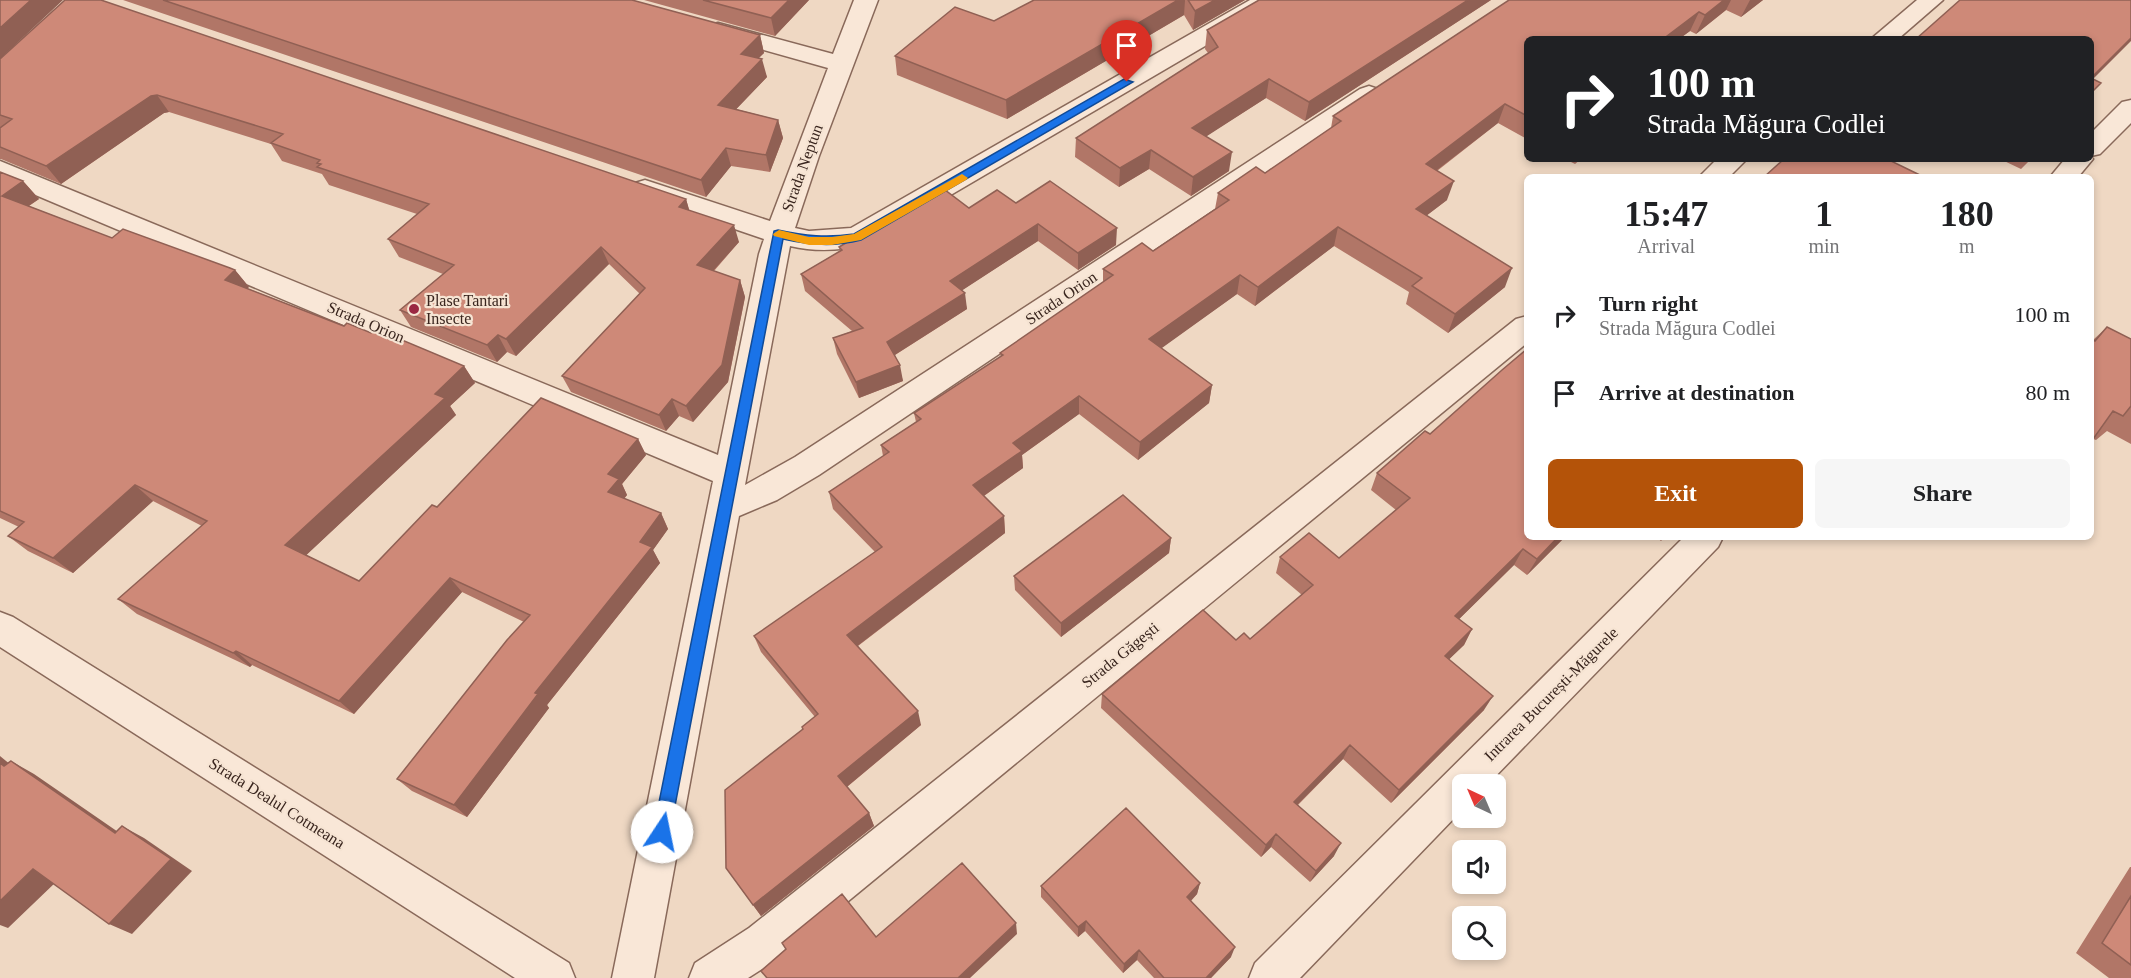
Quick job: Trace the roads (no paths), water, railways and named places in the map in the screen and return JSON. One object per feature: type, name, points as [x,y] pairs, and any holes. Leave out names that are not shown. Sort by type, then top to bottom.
[{"type":"street","name":"Strada Neptun","points":[[633,978],[778,234],[866,0]]},
{"type":"street","points":[[624,181],[778,234],[809,241],[832,241],[856,237],[1267,0]]},
{"type":"street","points":[[1887,36],[1931,0]]},
{"type":"street","points":[[700,25],[841,64]]},
{"type":"street","name":"Strada Orion","points":[[726,507],[765,491],[807,466],[1392,79]]},
{"type":"street","points":[[2094,145],[2131,108]]},
{"type":"street","points":[[1716,174],[1730,162]]},
{"type":"street","points":[[2066,174],[2077,162]]},
{"type":"street","name":"Strada Orion","points":[[0,170],[732,475]]},
{"type":"street","name":"Strada Găgești","points":[[710,978],[764,943],[1524,329]]},
{"type":"street","name":"Intrarea București-Măgurele","points":[[1270,978],[1703,540]]},
{"type":"street","name":"Strada Dealul Cotmeana","points":[[0,628],[542,976]]},
{"type":"place","name":"Plase Tantari Insecte","points":[[414,309]]}]
